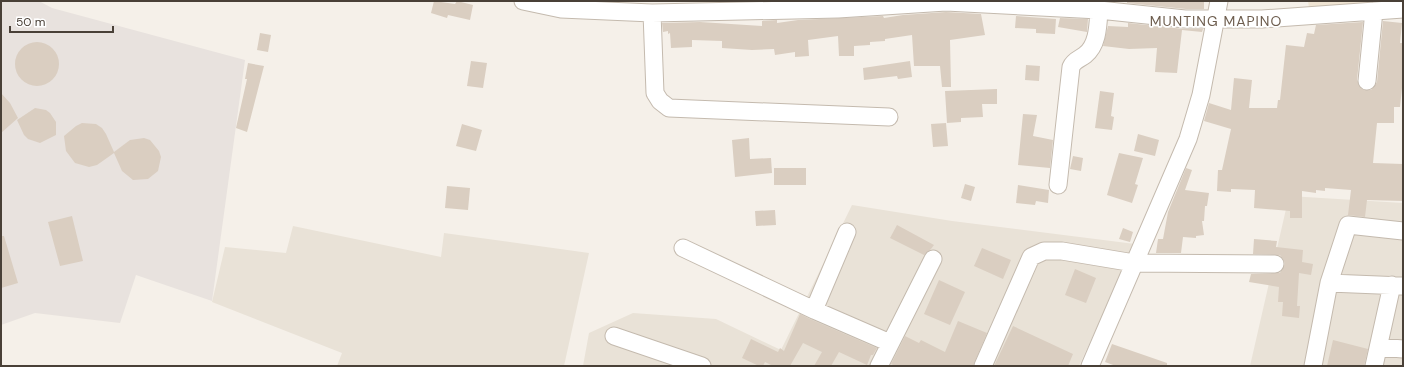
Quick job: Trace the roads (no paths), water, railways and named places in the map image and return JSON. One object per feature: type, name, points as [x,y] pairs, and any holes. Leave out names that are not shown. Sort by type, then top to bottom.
[{"type":"street","points":[[523,1],[561,9],[652,13],[692,7],[838,9],[946,2],[1099,10],[1185,19],[1262,18],[1403,9]]},
{"type":"street","points":[[1090,366],[1188,139],[1201,95],[1217,18],[1219,1]]},
{"type":"street","points":[[1058,185],[1072,67],[1076,60],[1086,54],[1092,46],[1097,35],[1099,10]]},
{"type":"street","points":[[1367,81],[1374,11]]},
{"type":"street","points":[[652,13],[655,93],[660,101],[669,108],[890,117]]},
{"type":"street","points":[[1313,366],[1329,283],[1348,225],[1403,231]]},
{"type":"street","points":[[814,310],[847,232]]},
{"type":"street","points":[[683,248],[814,310],[890,343]]},
{"type":"street","points":[[983,366],[1031,257],[1044,251],[1062,251],[1134,263],[1275,264]]},
{"type":"street","points":[[879,366],[933,259]]},
{"type":"street","points":[[1329,283],[1397,286],[1374,366]]},
{"type":"street","points":[[614,336],[702,366]]},
{"type":"street","points":[[1379,347],[1403,349]]},
{"type":"district","name":"MUNTING MAPINO","points":[[1216,21]]}]
